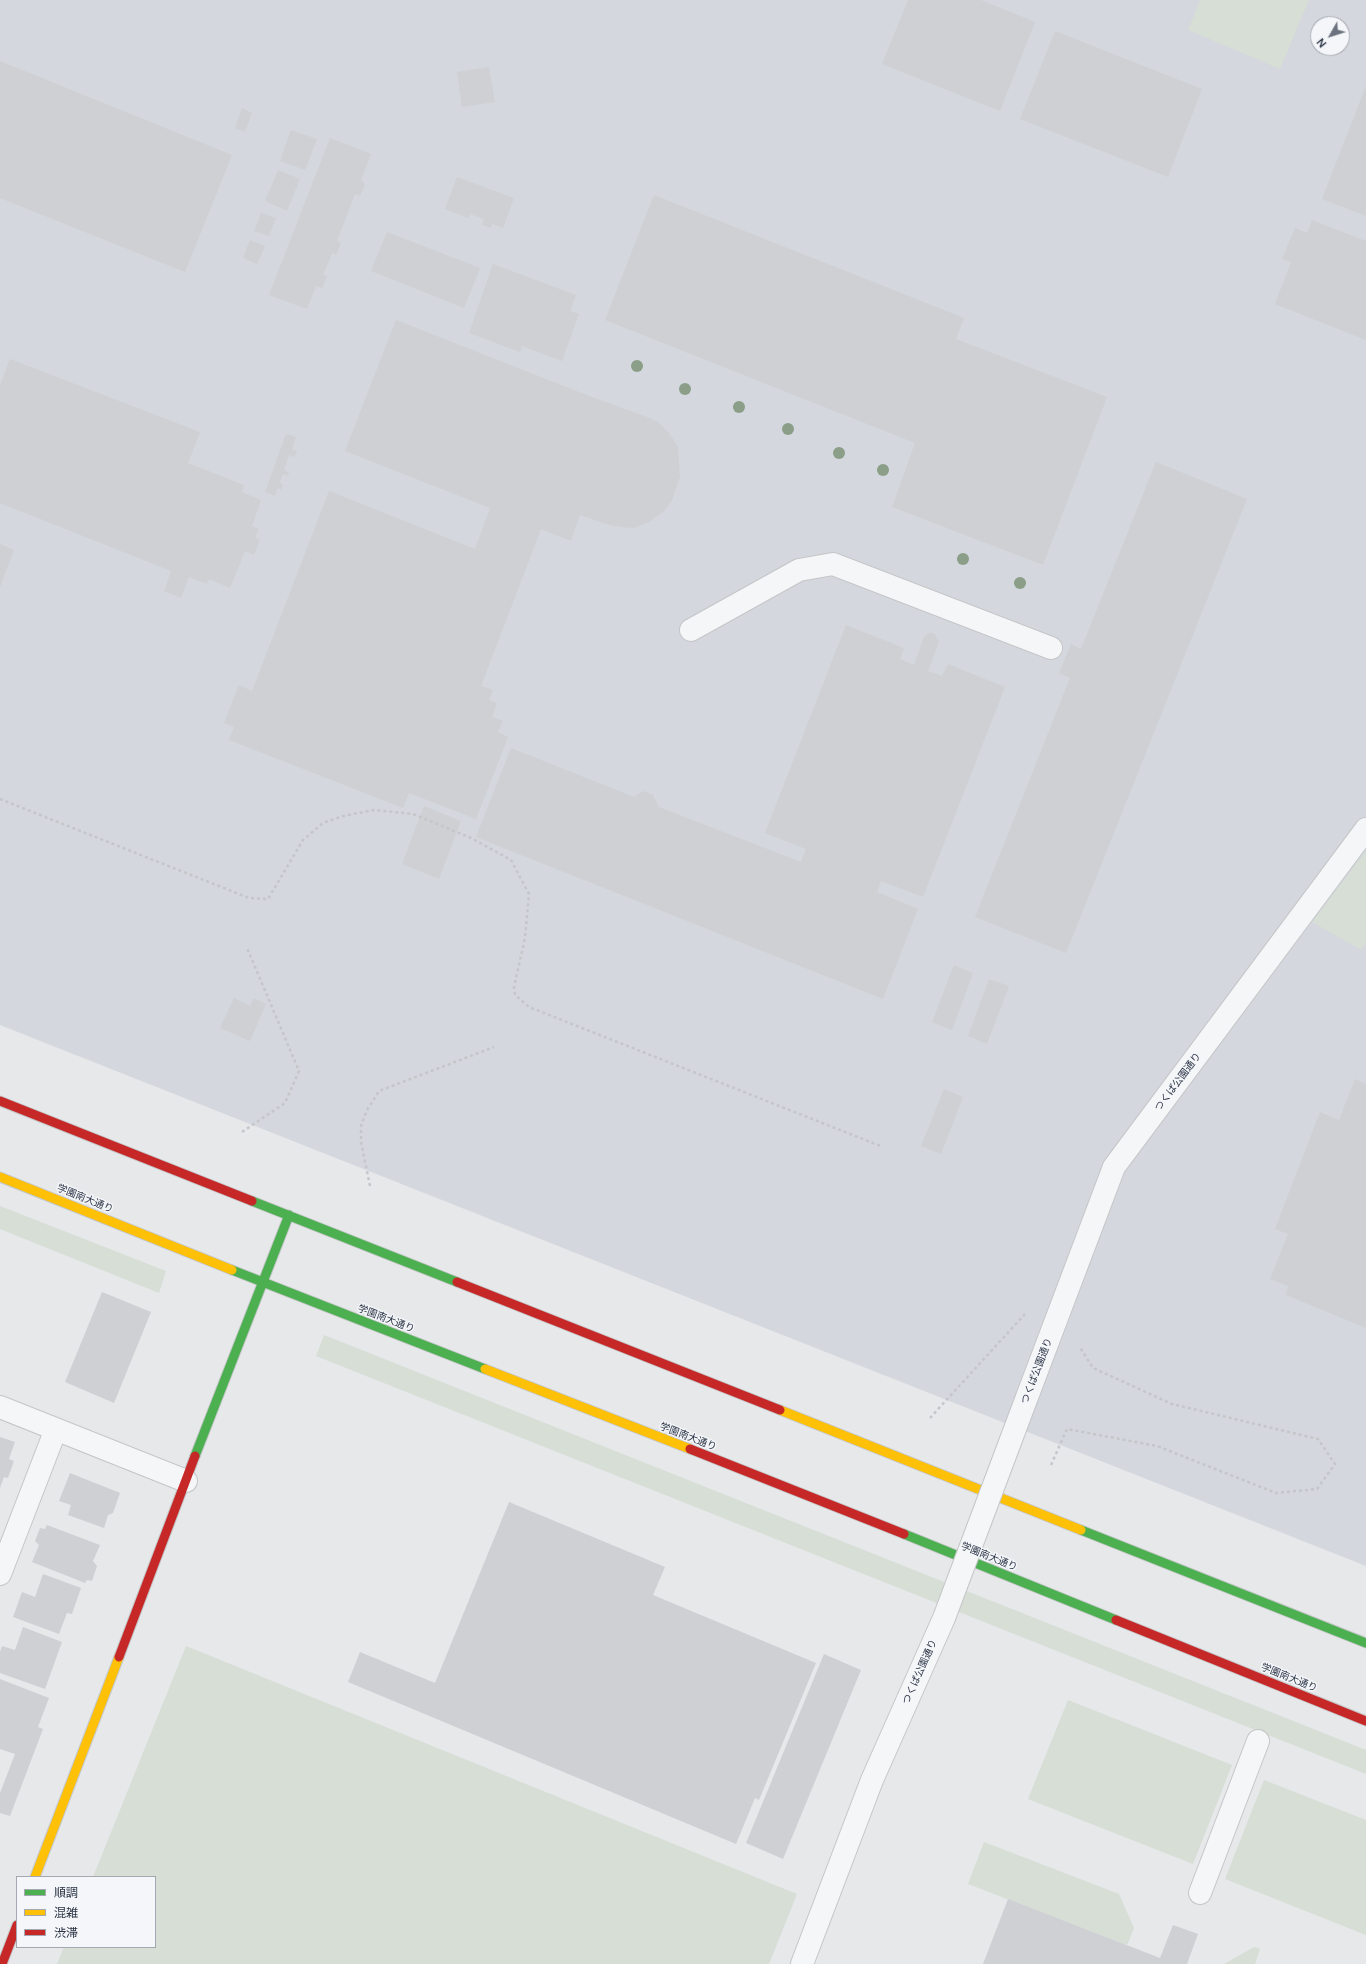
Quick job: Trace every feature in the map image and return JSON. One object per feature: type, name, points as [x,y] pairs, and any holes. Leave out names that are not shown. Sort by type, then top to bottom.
[{"type":"main road","points":[[0,1101],[1366,1643]]},
{"type":"main road","name":"学園南大通り","points":[[0,1177],[262,1282],[807,1495],[1366,1721]]},
{"type":"main road","points":[[35,1876],[262,1282],[289,1215]]},
{"type":"main road","points":[[3,1955],[16,1927]]},
{"type":"street","points":[[691,630],[798,570],[833,564],[1051,648]]},
{"type":"street","name":"つくば公園通り","points":[[802,1964],[872,1780],[944,1618],[1114,1167],[1366,829]]},
{"type":"street","points":[[0,1407],[186,1481]]},
{"type":"street","points":[[0,1574],[56,1430]]},
{"type":"street","points":[[1200,1893],[1258,1742]]},
{"type":"path","points":[[0,799],[249,898],[268,899],[303,840],[323,823],[343,816],[374,810],[413,814],[471,838],[511,860],[529,894],[524,938],[514,987],[515,995],[529,1007],[883,1148]]},
{"type":"path","points":[[242,1132],[285,1102],[299,1071],[247,948]]},
{"type":"path","points":[[370,1186],[361,1142],[361,1126],[367,1110],[379,1092],[494,1047]]},
{"type":"path","points":[[930,1418],[1027,1311],[1065,1298],[1093,1368],[1172,1404],[1318,1439],[1335,1464],[1317,1489],[1276,1493],[1157,1446],[1067,1429],[1051,1465]]},
{"type":"shaded area","points":[[0,0],[1366,0],[1366,1566],[0,1025]]},
{"type":"shaded area","points":[[1200,0],[1309,0],[1280,69],[1188,30]]},
{"type":"shaded area","points":[[1366,851],[1366,943],[1361,950],[1312,922]]},
{"type":"shaded area","points":[[0,1206],[166,1271],[159,1293],[0,1229]]},
{"type":"shaded area","points":[[324,1335],[1366,1750],[1366,1774],[316,1356]]},
{"type":"shaded area","points":[[186,1646],[797,1894],[769,1964],[57,1964],[64,1948],[156,1948],[156,1876],[93,1876]]},
{"type":"shaded area","points":[[1068,1700],[1232,1765],[1193,1864],[1028,1799]]},
{"type":"shaded area","points":[[1264,1780],[1366,1820],[1366,1935],[1225,1879]]},
{"type":"shaded area","points":[[984,1842],[1119,1894],[1134,1928],[1127,1945],[968,1884]]},
{"type":"shaded area","points":[[1254,1947],[1260,1949],[1255,1964],[1224,1964]]},
{"type":"building","points":[[908,0],[981,0],[1035,22],[1000,111],[882,64]]},
{"type":"building","points":[[1055,31],[1202,89],[1168,177],[1020,119]]},
{"type":"building","points":[[0,61],[232,155],[185,272],[0,198]]},
{"type":"building","points":[[489,67],[495,102],[462,107],[457,72]]},
{"type":"building","points":[[1366,86],[1366,216],[1322,199]]},
{"type":"building","points":[[242,108],[252,113],[245,132],[235,128]]},
{"type":"building","points":[[291,130],[317,139],[305,170],[280,161]]},
{"type":"building","points":[[330,138],[371,154],[361,180],[365,184],[360,196],[355,194],[337,241],[341,243],[336,255],[332,253],[323,275],[327,276],[322,288],[316,286],[307,309],[269,295]]},
{"type":"building","points":[[278,170],[300,179],[287,211],[265,201]]},
{"type":"building","points":[[457,177],[514,198],[503,228],[492,224],[491,228],[482,225],[484,219],[470,214],[468,218],[445,209]]},
{"type":"building","points":[[654,195],[964,318],[956,339],[1107,397],[1043,565],[892,507],[915,443],[605,320]]},
{"type":"building","points":[[261,213],[276,218],[269,236],[254,231]]},
{"type":"building","points":[[1312,220],[1366,241],[1366,340],[1275,304],[1291,262],[1282,259],[1295,228],[1307,233]]},
{"type":"building","points":[[387,232],[480,268],[464,308],[371,271]]},
{"type":"building","points":[[250,240],[265,246],[257,264],[243,258]]},
{"type":"building","points":[[493,264],[576,295],[570,311],[579,314],[562,361],[522,346],[520,352],[469,333]]},
{"type":"building","points":[[396,320],[647,417],[658,422],[669,433],[678,447],[680,477],[672,500],[664,511],[649,522],[633,528],[621,527],[609,525],[580,515],[571,541],[541,529],[481,686],[493,690],[489,700],[497,703],[492,717],[503,721],[498,732],[508,737],[476,819],[409,793],[403,808],[229,740],[234,727],[224,723],[239,685],[252,691],[329,491],[475,549],[490,508],[345,451]]},
{"type":"building","points":[[10,359],[200,432],[188,463],[244,485],[242,492],[261,500],[252,526],[259,529],[255,538],[260,539],[254,555],[245,551],[230,588],[209,579],[207,584],[189,577],[181,598],[164,591],[171,571],[0,503],[0,385]]},
{"type":"building","points":[[286,434],[296,437],[292,449],[297,451],[294,457],[289,455],[284,470],[289,473],[288,476],[283,474],[280,482],[283,485],[281,490],[278,488],[275,496],[265,492]]},
{"type":"building","points":[[1156,462],[1247,499],[1066,953],[975,917],[1070,678],[1059,673],[1071,644],[1081,649]]},
{"type":"building","points":[[0,544],[14,550],[0,587]]},
{"type":"building","points":[[846,625],[904,648],[900,659],[914,665],[924,637],[929,633],[934,633],[939,642],[928,671],[942,676],[948,664],[1005,687],[923,897],[881,881],[877,892],[918,909],[883,999],[476,837],[511,748],[634,797],[643,791],[653,795],[659,807],[801,862],[806,849],[765,833]]},
{"type":"building","points":[[424,806],[461,821],[439,879],[402,864]]},
{"type":"building","points":[[954,965],[973,973],[952,1030],[932,1022]]},
{"type":"building","points":[[989,979],[1009,986],[987,1044],[968,1036]]},
{"type":"building","points":[[234,998],[250,1006],[254,998],[266,1004],[250,1041],[220,1028]]},
{"type":"building","points":[[1355,1079],[1366,1084],[1366,1328],[1286,1295],[1288,1286],[1270,1279],[1288,1234],[1275,1229],[1320,1112],[1339,1120]]},
{"type":"building","points":[[944,1089],[963,1097],[941,1154],[921,1146]]},
{"type":"building","points":[[102,1292],[151,1312],[114,1403],[65,1382]]},
{"type":"building","points":[[0,1437],[15,1442],[9,1459],[14,1461],[8,1478],[4,1477],[0,1488]]},
{"type":"building","points":[[70,1473],[120,1493],[113,1513],[108,1515],[104,1528],[68,1515],[71,1505],[59,1501]]},
{"type":"building","points":[[509,1502],[665,1567],[653,1595],[816,1663],[759,1800],[755,1798],[736,1844],[348,1682],[360,1652],[435,1683]]},
{"type":"building","points":[[47,1525],[100,1545],[93,1561],[97,1566],[92,1581],[87,1580],[85,1583],[32,1562],[39,1545],[35,1541],[40,1528],[45,1529]]},
{"type":"building","points":[[43,1574],[81,1588],[72,1614],[67,1613],[59,1634],[13,1617],[22,1592],[35,1597]]},
{"type":"building","points":[[23,1627],[62,1642],[45,1689],[0,1673],[0,1652],[2,1646],[15,1650]]},
{"type":"building","points":[[824,1654],[861,1670],[783,1859],[746,1843]]},
{"type":"building","points":[[0,1679],[49,1698],[38,1727],[43,1729],[10,1816],[0,1813],[0,1793],[15,1754],[0,1749]]},
{"type":"building","points":[[1008,1899],[1160,1958],[1173,1925],[1198,1934],[1187,1964],[983,1964]]},
{"type":"traffic: fast","points":[[252,1201],[457,1282]]},
{"type":"traffic: fast","points":[[195,1456],[289,1215]]},
{"type":"traffic: fast","points":[[232,1270],[485,1369]]},
{"type":"traffic: fast","points":[[1081,1530],[1366,1643]]},
{"type":"traffic: fast","points":[[904,1534],[1116,1620]]},
{"type":"traffic: slow","points":[[0,1177],[232,1270]]},
{"type":"traffic: slow","points":[[485,1369],[690,1449]]},
{"type":"traffic: slow","points":[[780,1410],[1081,1530]]},
{"type":"traffic: slow","points":[[35,1876],[119,1657]]},
{"type":"traffic: jam","points":[[0,1101],[252,1201]]},
{"type":"traffic: jam","points":[[457,1282],[780,1410]]},
{"type":"traffic: jam","points":[[690,1449],[904,1534]]},
{"type":"traffic: jam","points":[[119,1657],[195,1456]]},
{"type":"traffic: jam","points":[[1116,1620],[1366,1721]]},
{"type":"traffic: jam","points":[[2,1964],[16,1928]]}]
